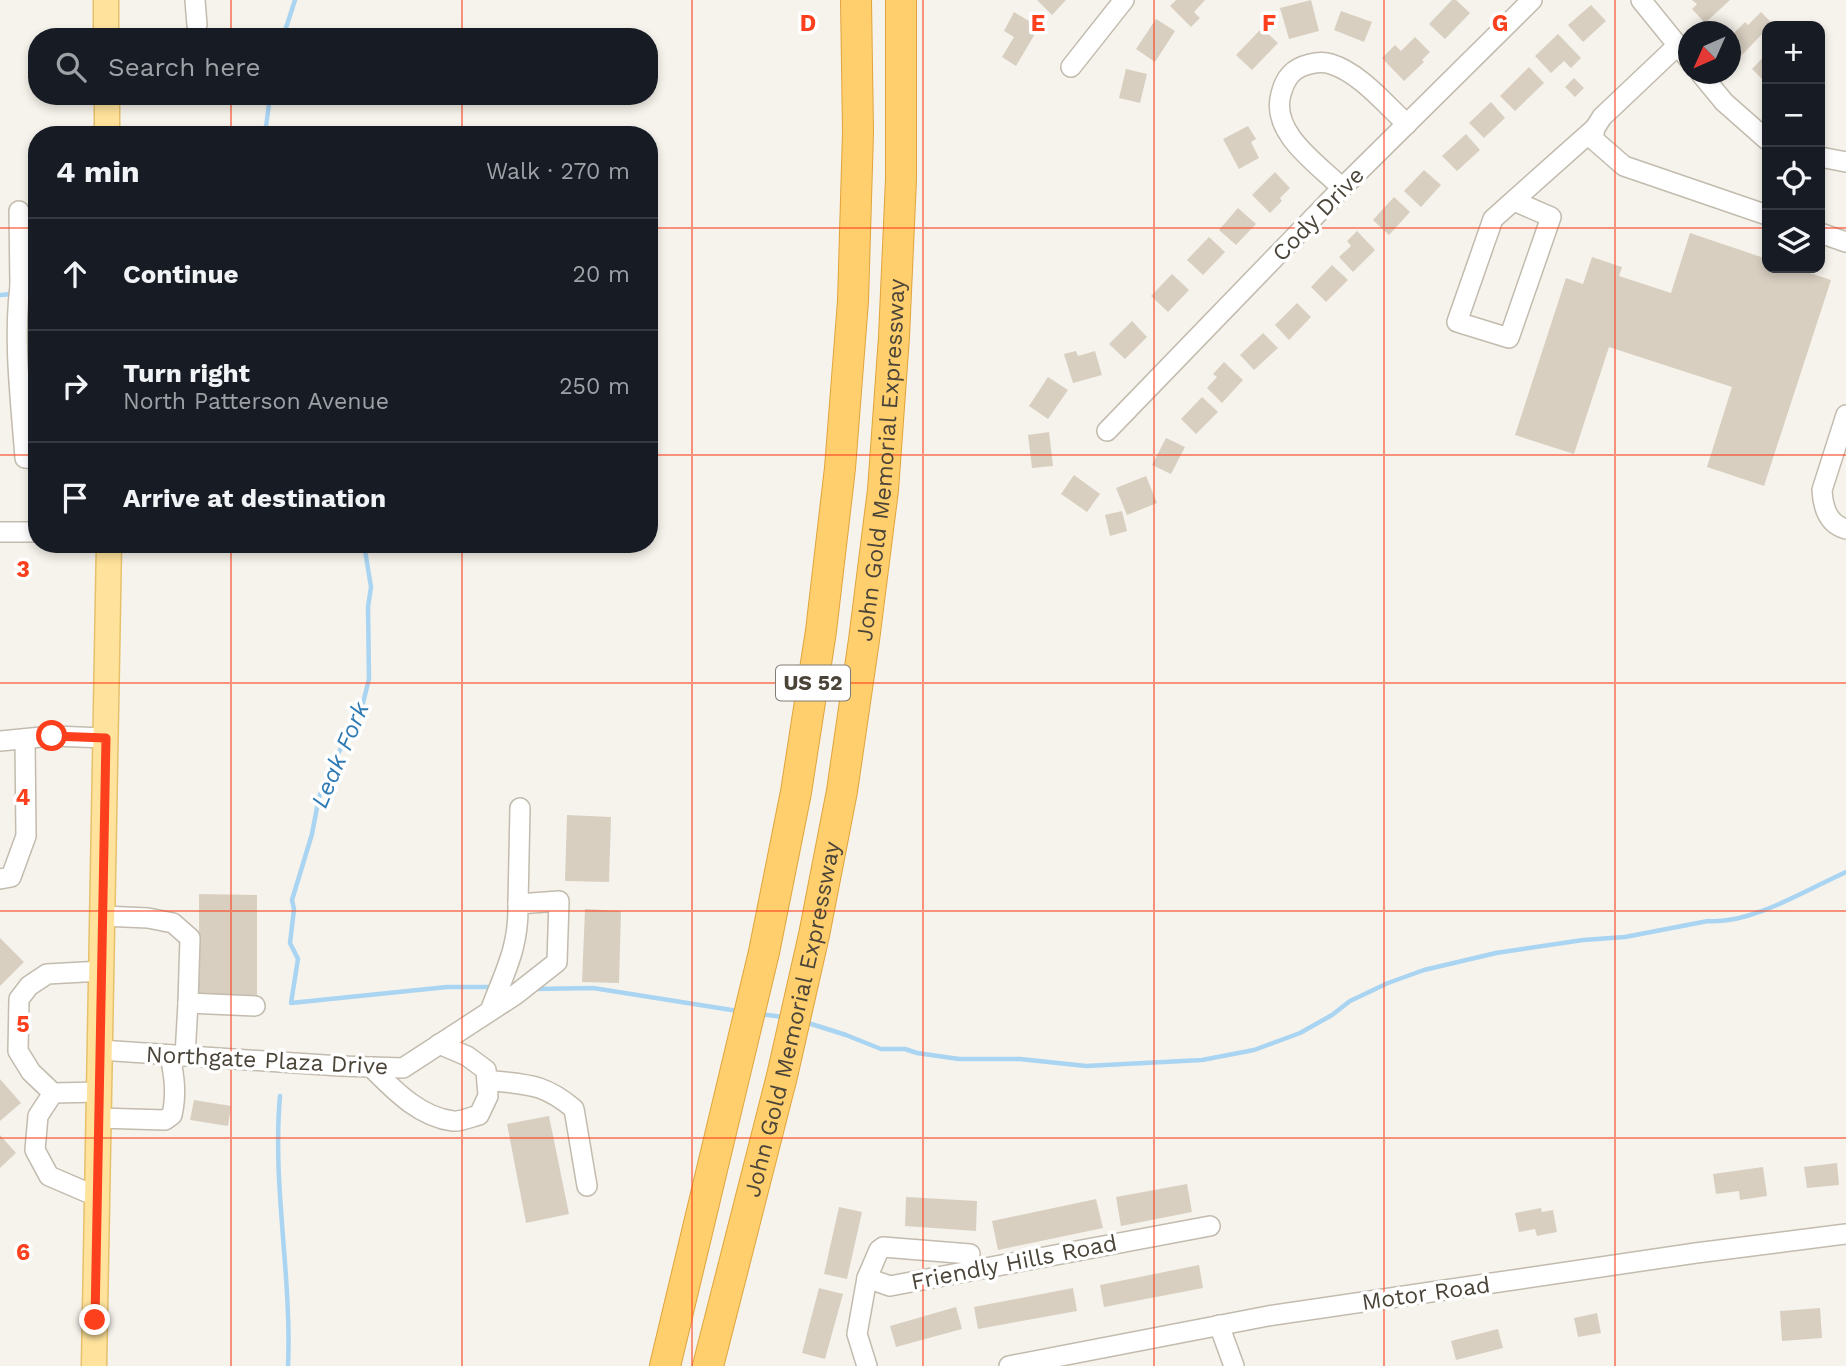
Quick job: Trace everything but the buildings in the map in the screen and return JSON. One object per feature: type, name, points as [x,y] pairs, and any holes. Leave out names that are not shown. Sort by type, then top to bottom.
[{"type":"highway","name":"John Gold Memorial Expressway","points":[[667,1359],[764,951],[796,792],[821,631],[840,468],[853,301],[858,132],[856,0]]},
{"type":"highway","name":"John Gold Memorial Expressway","points":[[711,1356],[782,1076],[814,935],[842,791],[864,640],[883,490],[894,337],[901,179],[901,0]]},
{"type":"main road","points":[[106,0],[106,28]]},
{"type":"main road","points":[[107,105],[107,126]]},
{"type":"main road","points":[[94,1366],[109,553]]},
{"type":"street","points":[[195,0],[197,25]]},
{"type":"street","points":[[1071,66],[1124,0]]},
{"type":"street","name":"Cody Drive","points":[[1107,431],[1342,188],[1532,0]]},
{"type":"street","points":[[1641,0],[1678,45]]},
{"type":"street","points":[[1514,201],[1552,217],[1509,338],[1457,322],[1493,219],[1514,201],[1594,133],[1602,117],[1678,55]]},
{"type":"street","points":[[1342,188],[1300,147],[1281,119],[1280,96],[1285,82],[1293,72],[1315,64],[1330,64],[1359,81],[1407,124]]},
{"type":"street","points":[[1709,84],[1762,138]]},
{"type":"street","points":[[1594,133],[1623,166],[1762,213]]},
{"type":"street","points":[[1825,158],[1846,162]]},
{"type":"street","points":[[19,211],[28,278]]},
{"type":"street","points":[[1825,235],[1846,242]]},
{"type":"street","points":[[28,294],[19,368],[24,458],[28,458]]},
{"type":"street","points":[[1846,415],[1822,490],[1830,519],[1836,526],[1846,529]]},
{"type":"street","points":[[0,533],[28,532]]},
{"type":"street","points":[[0,740],[52,736],[106,738]]},
{"type":"street","points":[[0,879],[11,877],[26,836],[25,738]]},
{"type":"street","points":[[490,1011],[513,953],[518,922],[520,808]]},
{"type":"street","name":"Northgate Plaza Drive","points":[[100,1050],[403,1068],[515,995],[557,962],[559,901],[517,904]]},
{"type":"street","points":[[99,1118],[165,1120],[172,1115],[176,1099],[178,1055],[188,1003],[190,938],[173,923],[148,918],[102,916]]},
{"type":"street","points":[[99,1091],[53,1093],[31,1072],[18,1051],[19,999],[29,986],[47,974],[102,971]]},
{"type":"street","points":[[188,1003],[255,1006]]},
{"type":"street","points":[[371,1067],[393,1089],[422,1111],[454,1122],[479,1115],[488,1096],[486,1070],[467,1056],[439,1044]]},
{"type":"street","points":[[487,1080],[538,1086],[556,1093],[574,1108],[587,1186]]},
{"type":"street","points":[[53,1093],[38,1116],[35,1150],[49,1176],[98,1197]]},
{"type":"street","name":"Friendly Hills Road","points":[[867,1278],[890,1286],[1210,1226]]},
{"type":"street","name":"Motor Road","points":[[1009,1366],[1268,1315],[1846,1234]]},
{"type":"street","points":[[867,1366],[857,1334],[867,1278],[879,1250],[883,1247],[970,1254]]},
{"type":"street","points":[[1219,1325],[1234,1366]]},
{"type":"waterway","name":"Leak Fork","points":[[286,28],[295,0]]},
{"type":"waterway","name":"Leak Fork","points":[[266,126],[269,105]]},
{"type":"waterway","points":[[0,295],[13,294]]},
{"type":"waterway","name":"Leak Fork","points":[[365,553],[371,587],[368,607],[369,679],[361,711],[333,763],[319,797],[312,834],[292,900],[294,909],[290,943],[298,959],[291,1003],[447,987],[495,987]]},
{"type":"waterway","points":[[805,1022],[881,1049],[905,1049],[959,1059],[1020,1059],[1086,1066],[1202,1060],[1254,1050],[1300,1033],[1350,1001],[1424,970],[1496,953],[1583,940],[1625,937],[1742,917],[1760,912],[1846,872]]},
{"type":"waterway","points":[[535,989],[593,988],[738,1011]]},
{"type":"waterway","points":[[760,1014],[783,1017]]},
{"type":"waterway","name":"Leak Fork","points":[[280,1096],[278,1163],[287,1298],[288,1366]]},
{"type":"route","points":[[52,736],[106,738],[95,1320]]}]
